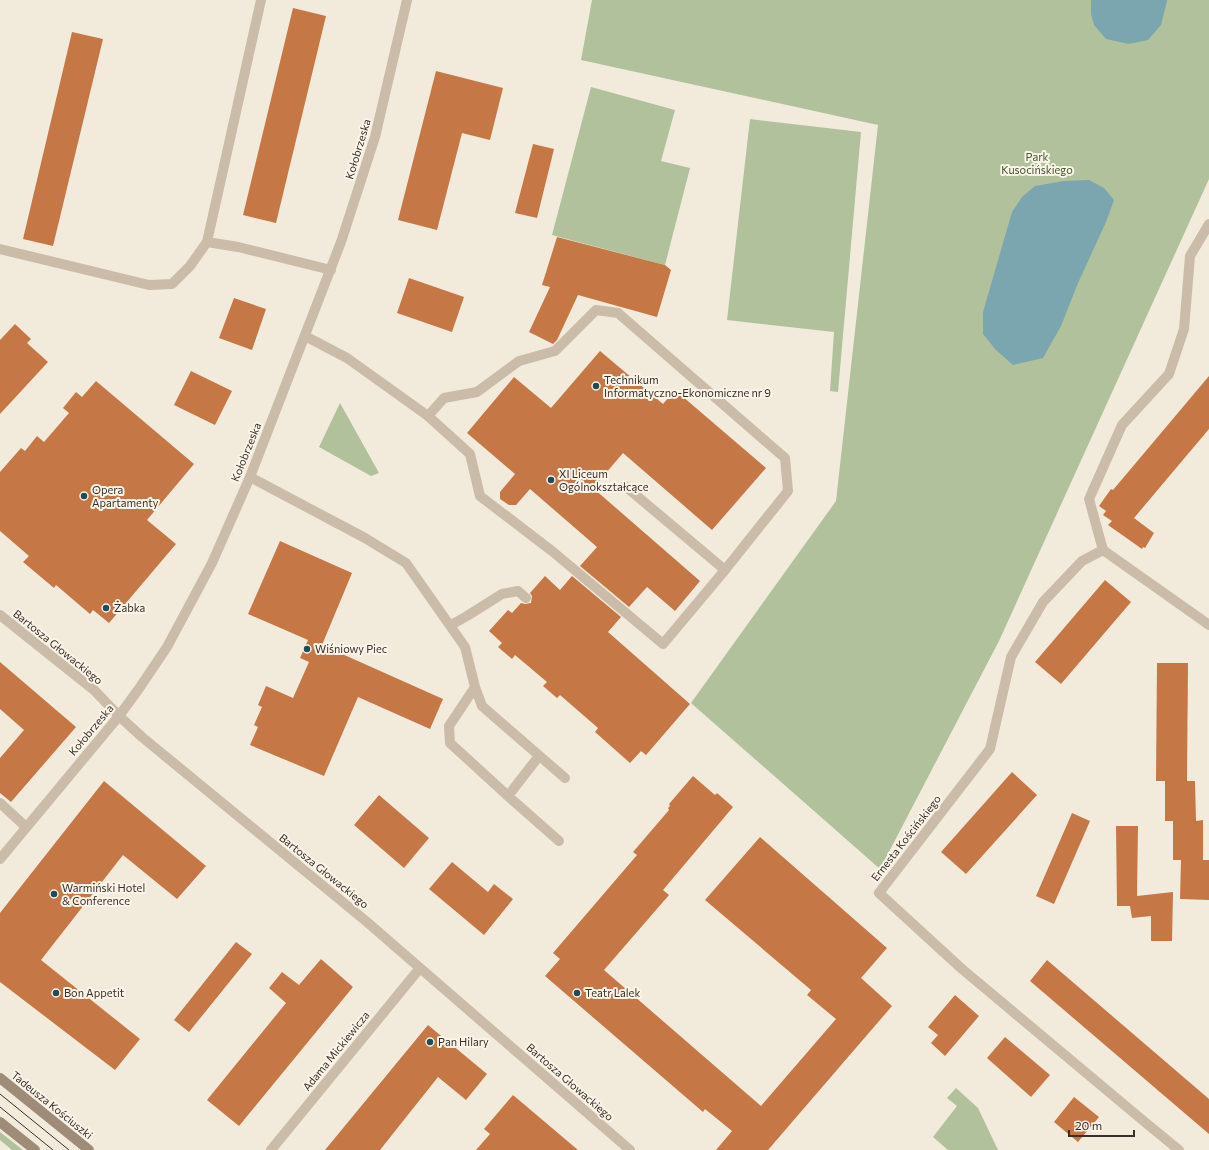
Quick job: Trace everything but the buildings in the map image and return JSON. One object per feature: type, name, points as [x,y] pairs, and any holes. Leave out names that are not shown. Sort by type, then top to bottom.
[{"type":"street","points":[[0,249],[149,285],[172,284],[186,271],[207,242],[261,0]]},
{"type":"street","name":"Kołobrzeska","points":[[0,859],[119,716],[138,690],[167,648],[212,564],[250,477],[331,270],[375,137],[407,0]]},
{"type":"street","points":[[1209,224],[1190,256],[1184,329],[1170,374],[1122,425],[1089,499],[1103,550],[1209,626]]},
{"type":"street","points":[[207,242],[238,247],[331,270]]},
{"type":"street","points":[[305,336],[347,358],[428,416],[470,454],[480,496],[552,551],[663,644],[725,570],[788,490],[785,458],[618,313],[596,310],[555,351],[519,361],[477,392],[444,398],[428,416]]},
{"type":"street","points":[[250,477],[365,538],[406,563],[465,647],[475,687],[482,706],[565,778]]},
{"type":"street","points":[[625,486],[725,570]]},
{"type":"street","name":"Ernesta Kościńskiego","points":[[1103,550],[1082,561],[1043,602],[1011,657],[990,749],[879,893],[962,969],[1180,1150]]},
{"type":"street","points":[[450,625],[502,594],[518,591],[526,598]]},
{"type":"street","name":"Bartosza Głowackiego","points":[[0,615],[94,690],[142,737],[367,922],[630,1150]]},
{"type":"street","points":[[475,687],[448,726],[450,743],[559,841]]},
{"type":"street","points":[[508,796],[539,756]]},
{"type":"street","points":[[0,803],[26,826]]},
{"type":"street","name":"Adama Mickiewicza","points":[[271,1150],[420,968]]},
{"type":"street","name":"Tadeusza Kościuszki","points":[[0,1078],[89,1150]]},
{"type":"street","points":[[0,1122],[35,1150]]},
{"type":"green space","name":"Park Kusocińskiego","points":[[592,0],[1209,0],[1209,179],[999,641],[880,869],[691,703],[836,501],[878,125],[581,60]]},
{"type":"green space","points":[[591,87],[675,110],[661,161],[690,168],[665,265],[552,235]]},
{"type":"green space","points":[[750,119],[861,132],[838,392],[830,391],[834,332],[727,320]]},
{"type":"green space","points":[[340,403],[379,473],[371,476],[319,447]]},
{"type":"green space","points":[[956,1088],[978,1108],[998,1150],[948,1150],[933,1137],[957,1106],[947,1098]]},
{"type":"green space","points":[[0,1132],[23,1150],[12,1150],[0,1140]]},
{"type":"water","points":[[1091,0],[1167,1],[1161,25],[1148,40],[1129,44],[1106,39],[1094,25],[1091,14]]},
{"type":"water","points":[[1089,180],[1104,188],[1114,200],[1106,222],[1078,283],[1061,326],[1043,358],[1013,365],[996,350],[983,334],[983,312],[1012,212],[1022,197],[1035,186],[1064,181]]},
{"type":"tram line","points":[[0,1094],[69,1150]]},
{"type":"tram line","points":[[0,1107],[53,1150]]},
{"type":"place","name":"Technikum Informatyczno-Ekonomiczne nr 9","points":[[596,386]]},
{"type":"place","name":"XI Liceum Ogólnokształcące","points":[[551,480]]},
{"type":"place","name":"Opera Apartamenty","points":[[84,496]]},
{"type":"place","name":"Żabka","points":[[106,608]]},
{"type":"place","name":"Wiśniowy Piec","points":[[307,649]]},
{"type":"place","name":"Warmiński Hotel & Conference","points":[[54,894]]},
{"type":"place","name":"Bon Appetit","points":[[56,993]]},
{"type":"place","name":"Teatr Lalek","points":[[577,993]]},
{"type":"place","name":"Pan Hilary","points":[[430,1042]]}]
